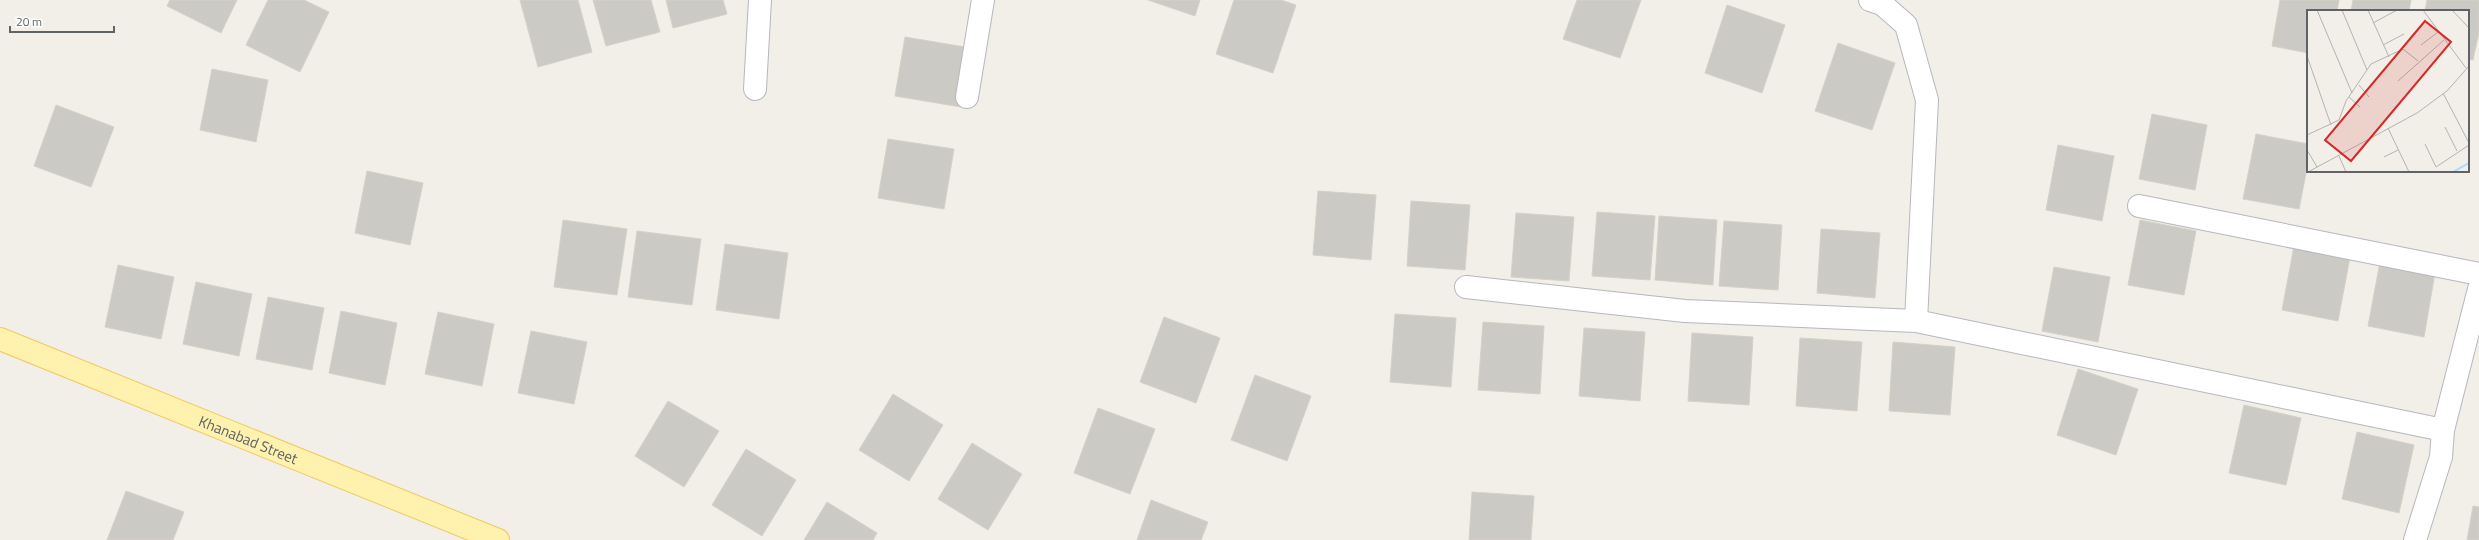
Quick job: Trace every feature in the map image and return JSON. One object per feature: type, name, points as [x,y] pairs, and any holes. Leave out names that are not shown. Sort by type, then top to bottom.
[{"type":"main road","name":"Khanabad Street","points":[[0,339],[498,540]]},
{"type":"street","points":[[755,90],[760,0]]},
{"type":"street","points":[[967,97],[984,0]]},
{"type":"street","points":[[1870,0],[1882,4],[1906,25],[1927,100],[1916,321]]},
{"type":"street","points":[[2139,206],[2479,274]]},
{"type":"street","points":[[1466,287],[1685,311],[1916,321],[2443,430]]},
{"type":"street","points":[[2415,540],[2441,457],[2443,430],[2479,289]]},
{"type":"building","points":[[170,0],[237,0],[221,33],[167,6]]},
{"type":"building","points":[[268,0],[304,0],[329,12],[300,72],[246,45]]},
{"type":"building","points":[[520,0],[578,0],[592,52],[538,67]]},
{"type":"building","points":[[593,0],[651,0],[660,32],[606,46]]},
{"type":"building","points":[[666,0],[723,0],[727,14],[673,28]]},
{"type":"building","points":[[1148,0],[1200,0],[1195,16]]},
{"type":"building","points":[[1234,0],[1281,0],[1296,5],[1273,73],[1216,54]]},
{"type":"building","points":[[1577,0],[1641,0],[1620,58],[1563,39]]},
{"type":"building","points":[[2280,0],[2339,0],[2337,10],[2307,10],[2307,53],[2272,46]]},
{"type":"building","points":[[2353,0],[2411,0],[2409,10],[2351,10]]},
{"type":"building","points":[[2427,0],[2479,0],[2479,32],[2473,60],[2469,59],[2469,10],[2425,10]]},
{"type":"building","points":[[1727,5],[1785,25],[1762,93],[1705,73]]},
{"type":"building","points":[[905,37],[971,48],[961,107],[895,96]]},
{"type":"building","points":[[1838,43],[1895,63],[1872,130],[1815,111]]},
{"type":"building","points":[[212,69],[268,80],[256,142],[200,130]]},
{"type":"building","points":[[56,105],[114,127],[91,187],[34,166]]},
{"type":"building","points":[[2152,114],[2207,125],[2195,190],[2139,179]]},
{"type":"building","points":[[2256,134],[2307,144],[2307,168],[2299,209],[2243,199]]},
{"type":"building","points":[[888,139],[954,149],[944,209],[878,198]]},
{"type":"building","points":[[2058,145],[2114,156],[2102,221],[2046,210]]},
{"type":"building","points":[[367,171],[423,183],[410,245],[355,233]]},
{"type":"building","points":[[1318,191],[1376,195],[1371,260],[1313,255]]},
{"type":"building","points":[[1411,201],[1470,205],[1465,270],[1407,266]]},
{"type":"building","points":[[1597,212],[1655,216],[1650,280],[1592,276]]},
{"type":"building","points":[[1516,213],[1574,217],[1569,281],[1511,277]]},
{"type":"building","points":[[1659,216],[1717,220],[1713,285],[1655,280]]},
{"type":"building","points":[[563,220],[627,229],[617,295],[554,287]]},
{"type":"building","points":[[2140,220],[2196,231],[2184,295],[2128,285]]},
{"type":"building","points":[[1724,221],[1782,225],[1778,290],[1719,286]]},
{"type":"building","points":[[1821,229],[1880,233],[1875,298],[1817,293]]},
{"type":"building","points":[[637,231],[701,239],[692,305],[628,297]]},
{"type":"building","points":[[725,244],[788,253],[779,319],[716,310]]},
{"type":"building","points":[[2294,246],[2350,257],[2338,321],[2282,310]]},
{"type":"building","points":[[2380,262],[2435,273],[2424,337],[2368,326]]},
{"type":"building","points":[[118,265],[174,277],[161,339],[105,327]]},
{"type":"building","points":[[2054,267],[2110,277],[2098,342],[2042,331]]},
{"type":"building","points":[[196,282],[252,294],[239,356],[183,344]]},
{"type":"building","points":[[268,297],[324,308],[312,370],[256,359]]},
{"type":"building","points":[[341,311],[397,323],[385,385],[329,373]]},
{"type":"building","points":[[438,312],[494,324],[482,386],[425,374]]},
{"type":"building","points":[[1395,314],[1456,318],[1451,387],[1390,382]]},
{"type":"building","points":[[1164,317],[1220,338],[1196,403],[1140,382]]},
{"type":"building","points":[[1483,322],[1544,326],[1540,394],[1478,390]]},
{"type":"building","points":[[1584,328],[1645,332],[1640,401],[1579,396]]},
{"type":"building","points":[[531,331],[587,342],[574,404],[518,393]]},
{"type":"building","points":[[1692,333],[1753,337],[1749,405],[1688,401]]},
{"type":"building","points":[[1800,338],[1862,342],[1857,411],[1796,406]]},
{"type":"building","points":[[1893,342],[1955,347],[1950,415],[1889,411]]},
{"type":"building","points":[[2078,369],[2138,389],[2116,455],[2057,435]]},
{"type":"building","points":[[1255,375],[1311,396],[1287,461],[1231,440]]},
{"type":"building","points":[[893,394],[943,425],[909,481],[859,450]]},
{"type":"building","points":[[668,401],[719,431],[684,487],[635,456]]},
{"type":"building","points":[[2244,405],[2301,418],[2286,485],[2229,473]]},
{"type":"building","points":[[1098,408],[1155,429],[1130,494],[1074,473]]},
{"type":"building","points":[[2357,432],[2414,445],[2399,513],[2342,499]]},
{"type":"building","points":[[972,443],[1022,474],[988,530],[938,499]]},
{"type":"building","points":[[746,449],[796,480],[762,536],[712,505]]},
{"type":"building","points":[[126,491],[184,512],[173,540],[107,540]]},
{"type":"building","points":[[1472,492],[1534,496],[1531,540],[1469,540]]},
{"type":"building","points":[[1151,500],[1208,522],[1201,540],[1137,540]]},
{"type":"building","points":[[827,502],[877,533],[873,540],[804,540]]},
{"type":"building","points":[[2473,506],[2479,507],[2479,540],[2467,540]]}]
